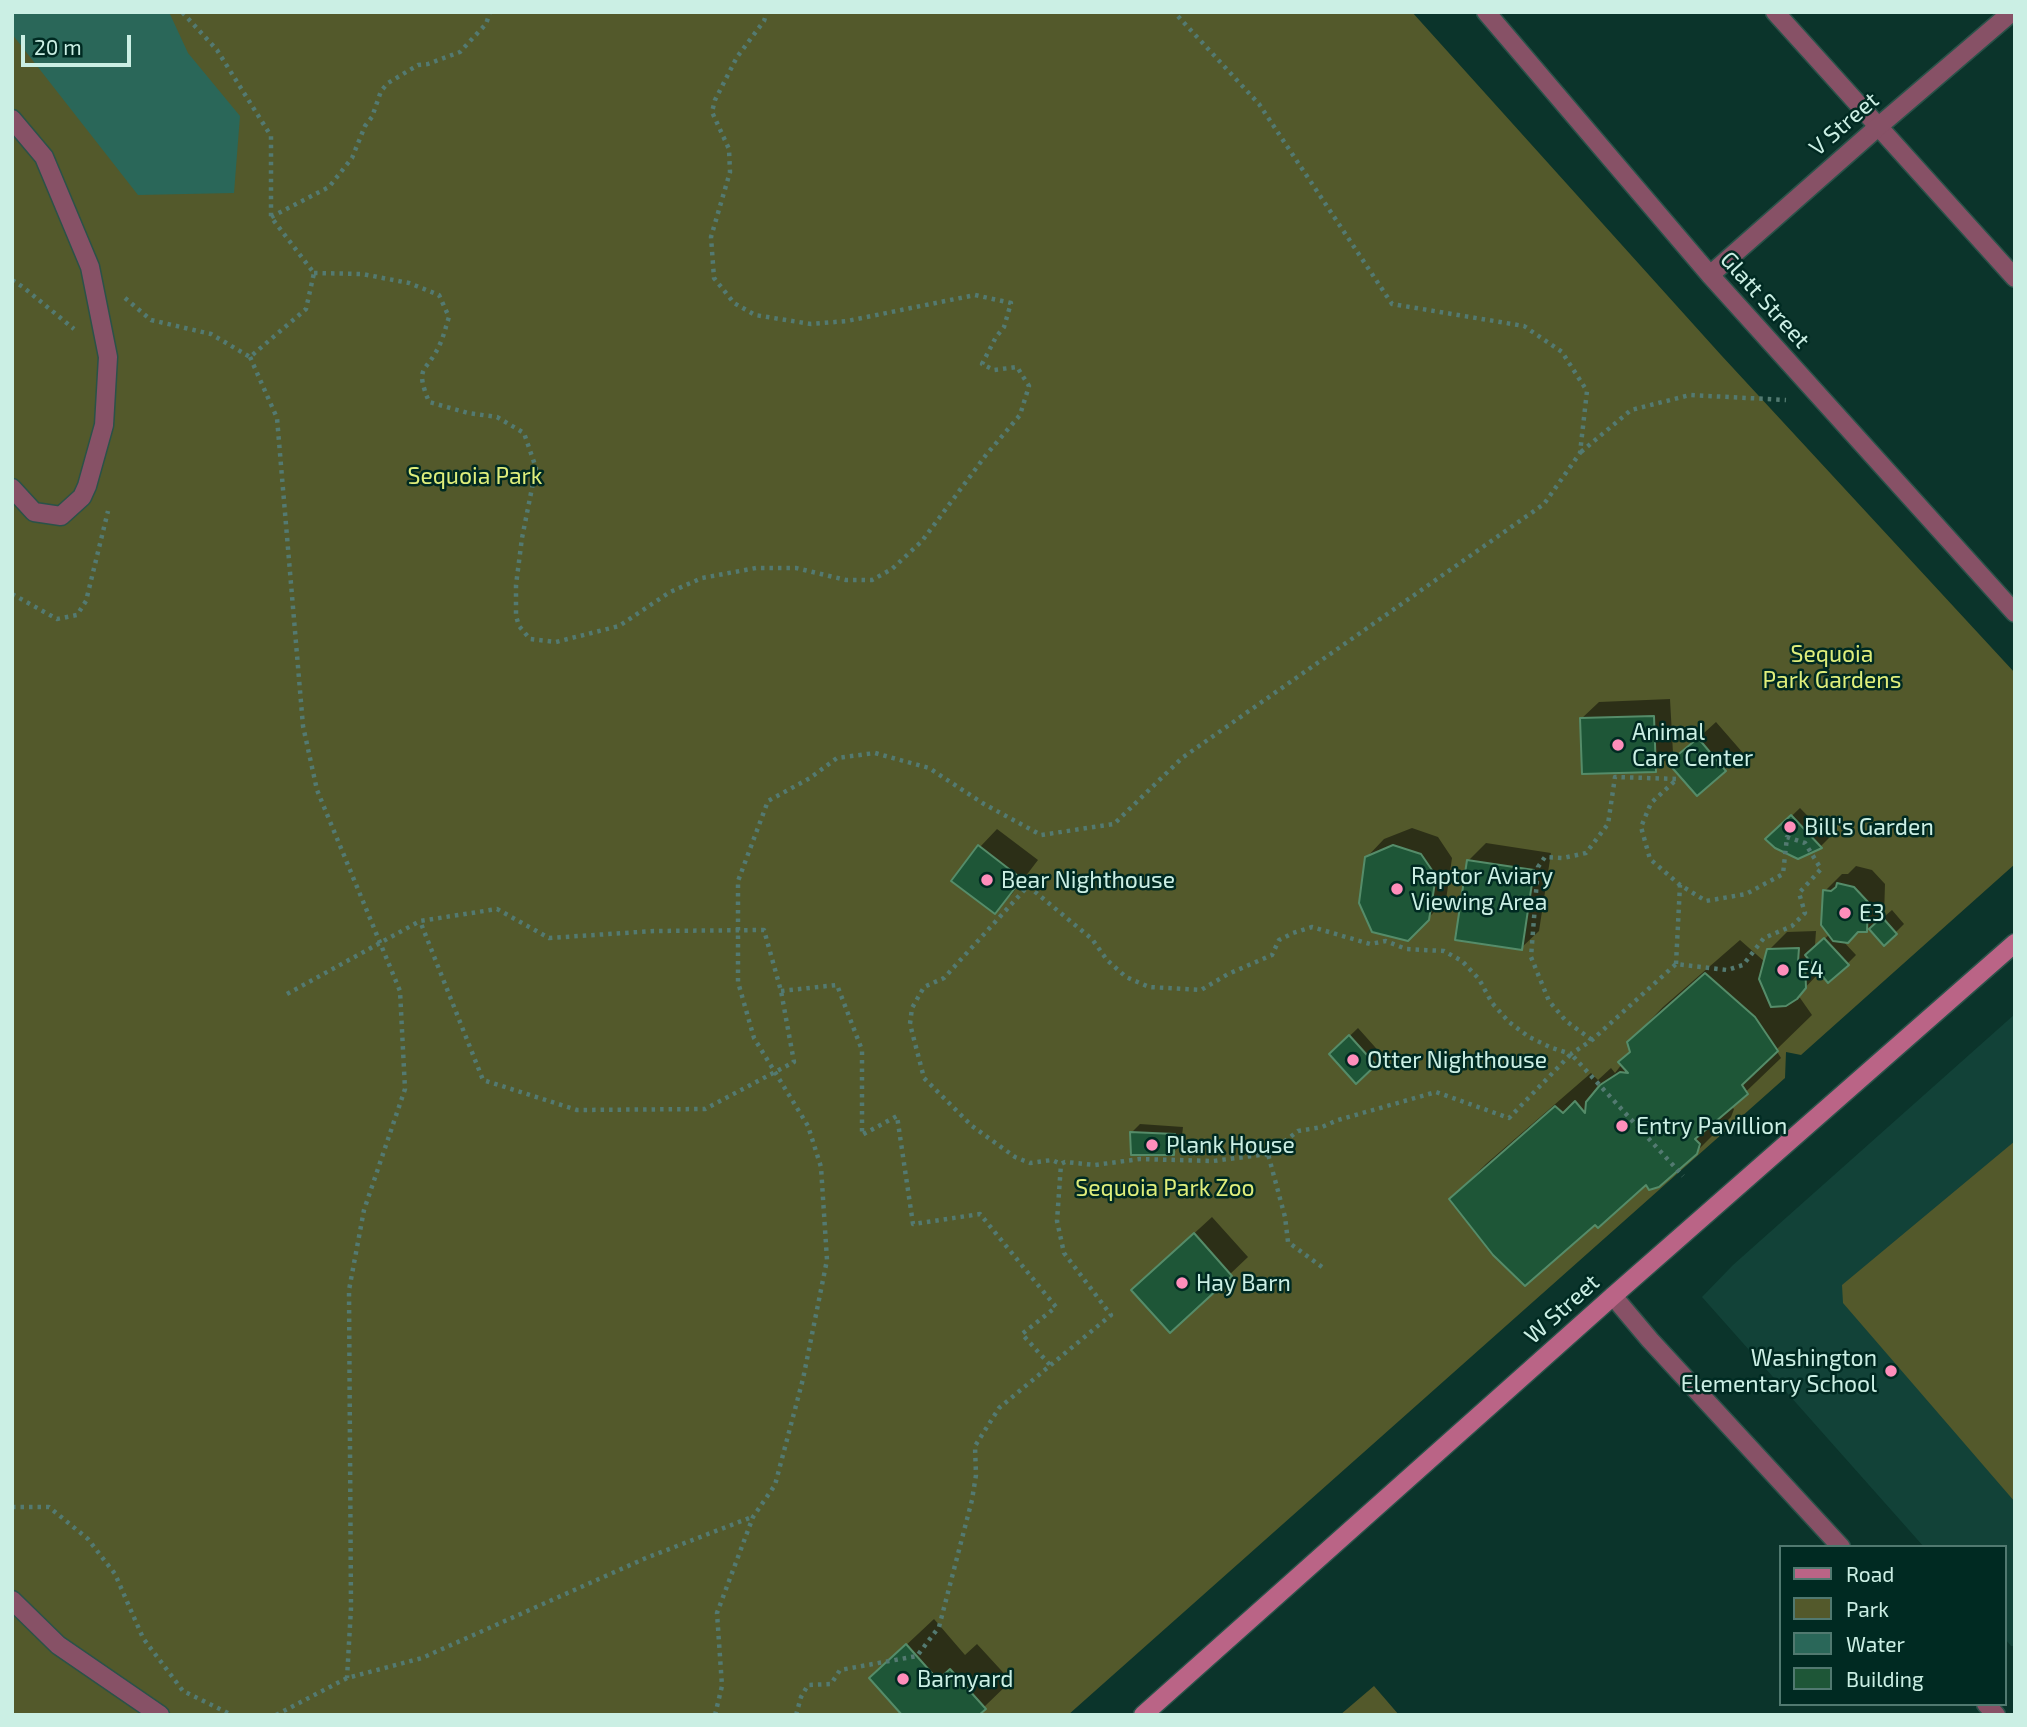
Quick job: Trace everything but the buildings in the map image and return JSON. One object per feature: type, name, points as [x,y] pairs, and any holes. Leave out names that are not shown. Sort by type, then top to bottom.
[{"type":"main road","name":"W Street","points":[[1143,1715],[1613,1296],[2015,943]]},
{"type":"street","name":"Glatt Street","points":[[1486,12],[1710,275],[2015,613]]},
{"type":"street","points":[[1775,12],[2015,278]]},
{"type":"street","name":"V Street","points":[[1710,275],[2012,12]]},
{"type":"street","points":[[12,119],[44,157],[90,267],[108,357],[104,425],[82,497],[61,516],[34,512],[12,488]]},
{"type":"street","points":[[1613,1296],[1650,1340],[1839,1545]]},
{"type":"street","points":[[12,1600],[58,1645],[160,1715]]},
{"type":"path","points":[[182,12],[217,50],[271,136],[271,217],[314,273]]},
{"type":"path","points":[[271,217],[329,187],[352,158],[381,91],[388,83],[418,65],[460,52],[486,24],[490,12]]},
{"type":"path","points":[[314,273],[362,274],[410,283],[439,295],[449,317],[439,346],[422,371],[421,382],[429,402],[468,413],[497,417],[524,433],[536,468],[522,538],[516,585],[516,615],[519,626],[530,639],[556,642],[619,626],[670,592],[702,578],[756,568],[796,568],[846,580],[872,580],[882,575],[922,541],[1020,415],[1030,386],[1017,367],[993,370],[982,364],[1004,327],[1011,303],[975,295],[847,321],[811,324],[755,315],[734,303],[714,278],[711,237],[730,172],[729,149],[712,112],[715,100],[737,57],[765,21],[767,12]]},
{"type":"path","points":[[1174,12],[1259,104],[1392,304],[1524,326],[1562,352],[1587,391],[1580,453]]},
{"type":"path","points":[[90,267],[151,320],[211,334],[250,357],[277,418],[303,726],[317,790],[400,991],[405,1089],[364,1210],[349,1290],[351,1608],[347,1678]]},
{"type":"path","points":[[250,357],[306,309],[314,273]]},
{"type":"path","points":[[715,1715],[722,1686],[717,1613],[753,1517],[775,1485],[803,1378],[827,1260],[821,1167],[818,1157],[808,1126],[754,1038],[738,982],[738,881],[768,801],[810,778],[837,758],[874,753],[929,768],[984,804],[1041,835],[1114,824],[1182,758],[1544,504],[1580,453],[1631,410],[1690,395],[1823,402]]},
{"type":"path","points":[[1592,1040],[1566,1021],[1549,1001],[1531,957],[1538,867],[1545,857],[1563,858],[1586,853],[1608,824],[1615,777],[1677,779],[1651,803],[1640,827],[1650,859],[1680,885],[1706,901],[1746,894],[1783,874],[1787,837],[1805,844],[1821,869],[1799,893],[1805,913],[1792,926],[1764,938],[1743,965],[1727,970],[1676,964]]},
{"type":"path","points":[[1061,1164],[1065,1161],[1094,1165],[1140,1159],[1213,1161],[1268,1154],[1298,1131],[1322,1127],[1436,1092],[1509,1118],[1571,1054],[1592,1040],[1676,964],[1680,885]]},
{"type":"path","points":[[1061,1164],[1052,1160],[1030,1163],[1015,1157],[972,1126],[924,1078],[910,1024],[912,1008],[924,987],[944,978],[1028,886],[1093,939],[1107,960],[1126,977],[1149,987],[1201,990],[1228,974],[1272,955],[1279,940],[1312,927],[1370,944],[1386,941],[1406,949],[1444,951],[1462,961],[1479,979],[1492,1003],[1509,1022],[1529,1037],[1571,1054],[1683,1176]]},
{"type":"path","points":[[287,994],[420,921],[496,909],[550,937],[654,931],[764,930],[781,991],[793,1062],[705,1109],[577,1110],[483,1080],[420,921]]},
{"type":"path","points":[[781,991],[836,985],[862,1050],[862,1135],[897,1116],[913,1224],[980,1214],[1048,1297],[1056,1307],[1022,1334],[1051,1366]]},
{"type":"path","points":[[1268,1154],[1285,1217],[1288,1242],[1322,1267]]},
{"type":"path","points":[[796,1715],[808,1685],[831,1684],[839,1670],[917,1656],[939,1627],[972,1500],[976,1475],[975,1446],[999,1408],[1111,1315],[1064,1253],[1057,1221],[1061,1164]]},
{"type":"path","points":[[12,1507],[49,1507],[88,1539],[115,1574],[143,1638],[183,1691],[232,1715]]},
{"type":"path","points":[[276,1715],[347,1678],[422,1658],[646,1558],[753,1517]]},
{"type":"shaded area","name":"Washington Elementary School","points":[[2015,1014],[2015,1646],[2011,1646],[2006,1640],[2006,1545],[1922,1545],[1702,1297],[1733,1265]]},
{"type":"green space","name":"Sequoia Park","points":[[12,12],[1412,12],[1721,355],[2015,673],[2015,864],[1801,1055],[1786,1052],[1785,1078],[1068,1715],[12,1715]]},
{"type":"green space","points":[[2015,1141],[2015,1502],[1843,1303],[1842,1285]]},
{"type":"green space","points":[[1374,1686],[1399,1715],[1340,1715]]},
{"type":"water","points":[[12,12],[169,12],[188,53],[240,116],[234,193],[138,195],[12,34]]},
{"type":"place","name":"Animal Care Center","points":[[1618,745]]},
{"type":"place","name":"Bill's Garden","points":[[1790,827]]},
{"type":"place","name":"Bear Nighthouse","points":[[987,880]]},
{"type":"place","name":"Raptor Aviary Viewing Area","points":[[1397,889]]},
{"type":"place","name":"E3","points":[[1845,913]]},
{"type":"place","name":"E4","points":[[1783,970]]},
{"type":"place","name":"Otter Nighthouse","points":[[1353,1060]]},
{"type":"place","name":"Entry Pavillion","points":[[1622,1126]]},
{"type":"place","name":"Plank House","points":[[1152,1145]]},
{"type":"place","name":"Hay Barn","points":[[1182,1283]]},
{"type":"place","name":"Washington Elementary School","points":[[1891,1371]]},
{"type":"place","name":"Barnyard","points":[[903,1679]]},
{"type":"park label","name":"Sequoia Park Gardens","points":[[1832,667]]},
{"type":"park label","name":"Sequoia Park Zoo","points":[[1165,1188]]}]
